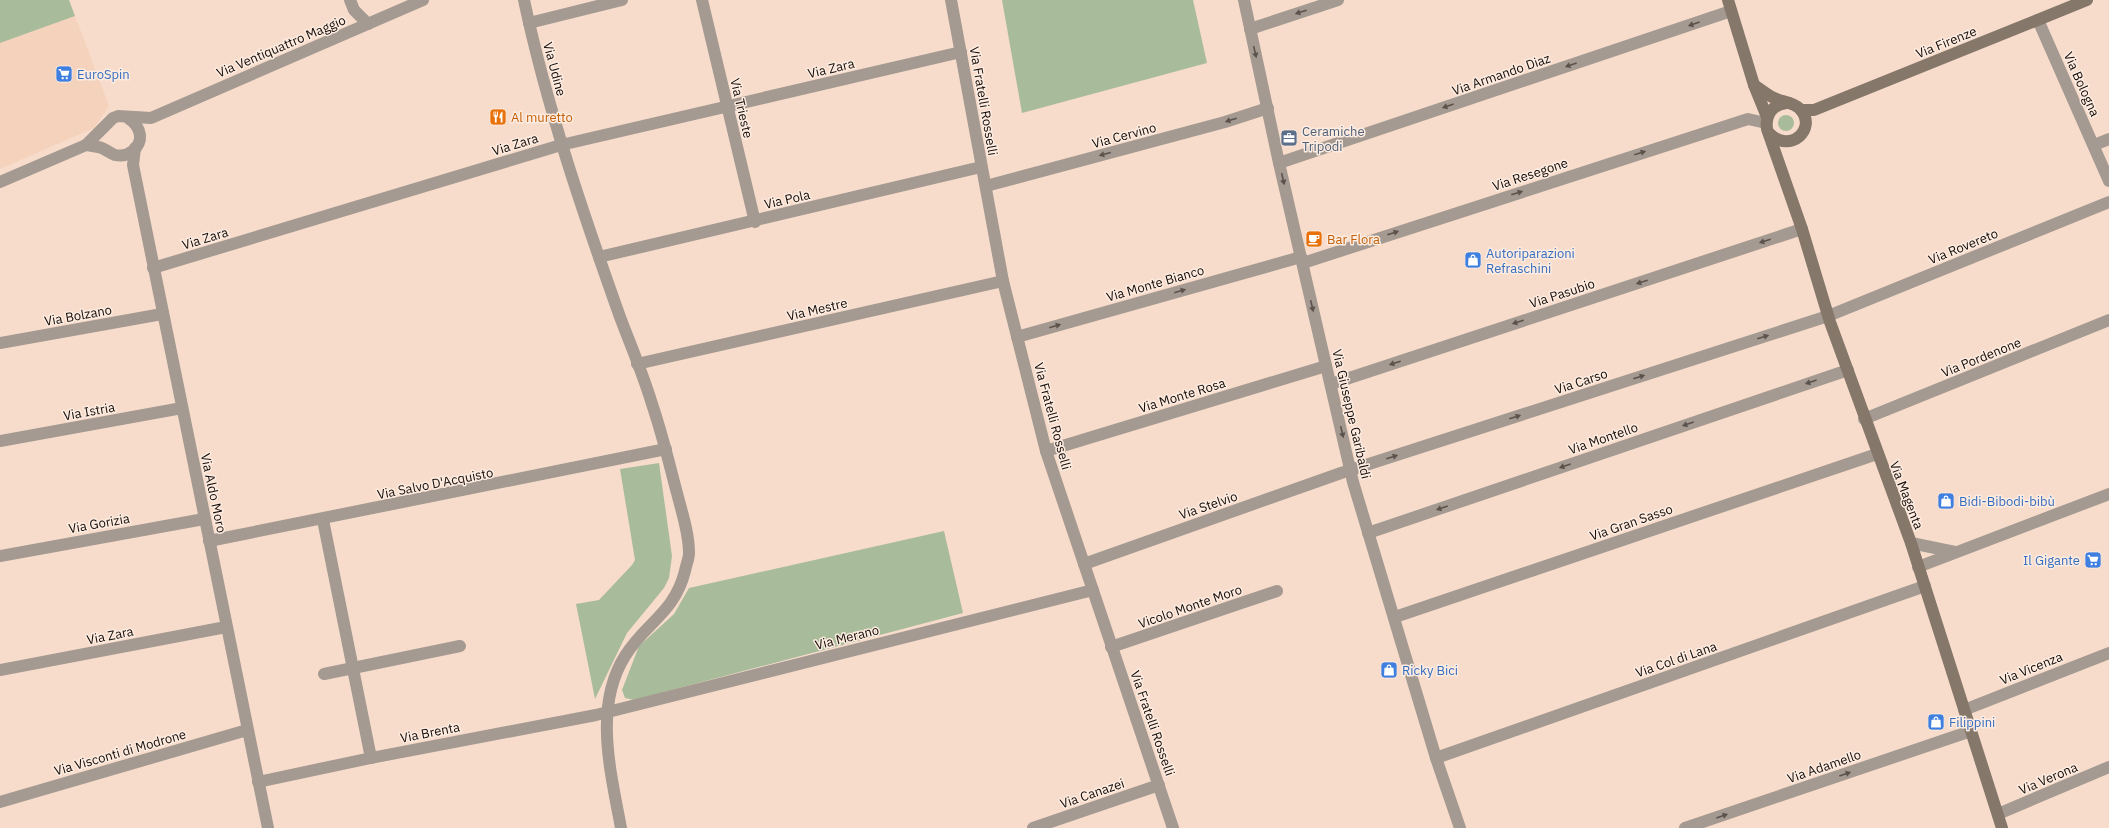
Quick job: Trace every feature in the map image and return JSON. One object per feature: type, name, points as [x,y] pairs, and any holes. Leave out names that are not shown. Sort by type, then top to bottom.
[{"type":"street","name":"Via Ventiquattro Maggio","points":[[0,182],[86,146],[104,125],[113,118],[151,118],[423,0]]},
{"type":"street","name":"Via Udine","points":[[524,0],[561,145],[599,257],[652,402],[666,449],[687,533],[689,555],[680,589],[673,602],[636,641],[625,656],[614,678],[608,712],[609,760],[621,828]]},
{"type":"street","points":[[529,23],[622,0]]},
{"type":"street","name":"Via Trieste","points":[[702,0],[755,222]]},
{"type":"street","name":"Via Fratelli Rosselli","points":[[951,0],[1003,281],[1046,451],[1173,828]]},
{"type":"street","name":"Via Giuseppe Garibaldi","points":[[1244,0],[1279,163],[1331,384],[1346,472],[1368,533],[1395,617],[1436,758],[1460,828]]},
{"type":"street","points":[[1250,29],[1338,0]]},
{"type":"street","name":"Via Firenze","points":[[1803,115],[2087,0]]},
{"type":"street","points":[[352,5],[368,24]]},
{"type":"street","points":[[352,5],[353,30]]},
{"type":"street","name":"Via Magenta","points":[[1730,6],[1782,173],[1802,229],[1828,316],[1864,419],[1911,543],[1998,814],[2001,828]]},
{"type":"street","name":"Via Armando Diaz","points":[[1279,163],[1730,6]]},
{"type":"street","name":"Via Bologna","points":[[2038,20],[2109,182]]},
{"type":"street","name":"Via Zara","points":[[153,268],[561,145],[961,52]]},
{"type":"street","points":[[1754,85],[1773,98],[1792,104],[1803,115],[1802,134],[1792,141],[1785,156],[1782,173]]},
{"type":"street","points":[[1786,103],[1775,106],[1768,125],[1779,141],[1792,141]]},
{"type":"street","name":"Via Cervino","points":[[986,186],[1225,122],[1268,108]]},
{"type":"street","points":[[128,118],[136,124],[140,134]]},
{"type":"street","points":[[122,156],[132,152],[140,134],[151,118]]},
{"type":"street","name":"Via Resegone","points":[[1302,260],[1748,119],[1768,125]]},
{"type":"street","points":[[104,125],[101,135],[104,146],[107,150]]},
{"type":"street","points":[[2094,145],[2109,139]]},
{"type":"street","points":[[86,146],[107,150],[111,153],[122,156],[133,164]]},
{"type":"street","name":"Via Aldo Moro","points":[[135,148],[133,164],[153,268],[268,828]]},
{"type":"street","name":"Via Pola","points":[[599,257],[755,222],[981,167]]},
{"type":"street","name":"Via Rovereto","points":[[1828,316],[2109,202]]},
{"type":"street","name":"Via Pasubio","points":[[1331,384],[1802,229]]},
{"type":"street","name":"Via Monte Bianco","points":[[1017,337],[1302,260]]},
{"type":"street","name":"Via Mestre","points":[[637,364],[1003,281]]},
{"type":"street","name":"Via Bolzano","points":[[0,343],[162,314]]},
{"type":"street","name":"Via Carso","points":[[1346,472],[1828,316]]},
{"type":"street","name":"Via Pordenone","points":[[1864,419],[2109,320]]},
{"type":"street","name":"Via Monte Rosa","points":[[1046,451],[1326,366]]},
{"type":"street","name":"Via Montello","points":[[1368,533],[1848,370]]},
{"type":"street","name":"Via Istria","points":[[0,441],[182,408]]},
{"type":"street","name":"Via Salvo D'Acquisto","points":[[209,541],[323,520],[666,449]]},
{"type":"street","name":"Via Gran Sasso","points":[[1395,617],[1877,454]]},
{"type":"street","name":"Via Stelvio","points":[[1084,564],[1346,472]]},
{"type":"street","points":[[1918,567],[2109,494]]},
{"type":"street","name":"Via Gorizia","points":[[0,556],[204,519]]},
{"type":"street","points":[[323,520],[371,758]]},
{"type":"street","points":[[1911,543],[1955,552]]},
{"type":"street","name":"Via Col di Lana","points":[[1436,758],[1925,586]]},
{"type":"street","name":"Via Merano","points":[[608,712],[1093,590]]},
{"type":"street","name":"Vicolo Monte Moro","points":[[1111,647],[1277,591]]},
{"type":"street","name":"Via Zara","points":[[0,670],[226,627]]},
{"type":"street","points":[[324,674],[460,646]]},
{"type":"street","name":"Via Vicenza","points":[[1964,710],[2109,653]]},
{"type":"street","name":"Via Brenta","points":[[258,782],[371,758],[608,712]]},
{"type":"street","name":"Via Visconti di Modrone","points":[[0,802],[247,730]]},
{"type":"street","name":"Via Adamello","points":[[1685,828],[1971,731]]},
{"type":"street","name":"Via Verona","points":[[1998,814],[2109,767]]},
{"type":"street","name":"Via Canazei","points":[[1033,828],[1159,785]]},
{"type":"shaded area","points":[[75,16],[109,106],[94,128],[0,169],[0,43]]},
{"type":"green space","points":[[0,0],[69,0],[75,16],[0,43]]},
{"type":"green space","points":[[1002,0],[1193,0],[1207,63],[1022,113]]},
{"type":"green space","points":[[1786,115],[1792,117],[1794,123],[1792,129],[1786,131],[1780,129],[1778,123],[1780,117]]},
{"type":"green space","points":[[659,463],[672,556],[669,578],[664,588],[627,633],[595,699],[576,604],[599,600],[635,560],[620,469]]},
{"type":"green space","points":[[944,531],[963,613],[634,700],[625,698],[622,690],[639,646],[674,614],[689,588]]},
{"type":"place","name":"EuroSpin","points":[[64,74]]},
{"type":"place","name":"Al muretto","points":[[498,117]]},
{"type":"place","name":"Ceramiche Tripodi","points":[[1289,138]]},
{"type":"place","name":"Bar Flora","points":[[1314,239]]},
{"type":"place","name":"Autoriparazioni Refraschini","points":[[1473,260]]},
{"type":"place","name":"Bidi-Bibodi-bibù","points":[[1946,501]]},
{"type":"place","name":"Il Gigante","points":[[2093,560]]},
{"type":"place","name":"Ricky Bici","points":[[1389,670]]},
{"type":"place","name":"Filippini","points":[[1936,722]]}]
